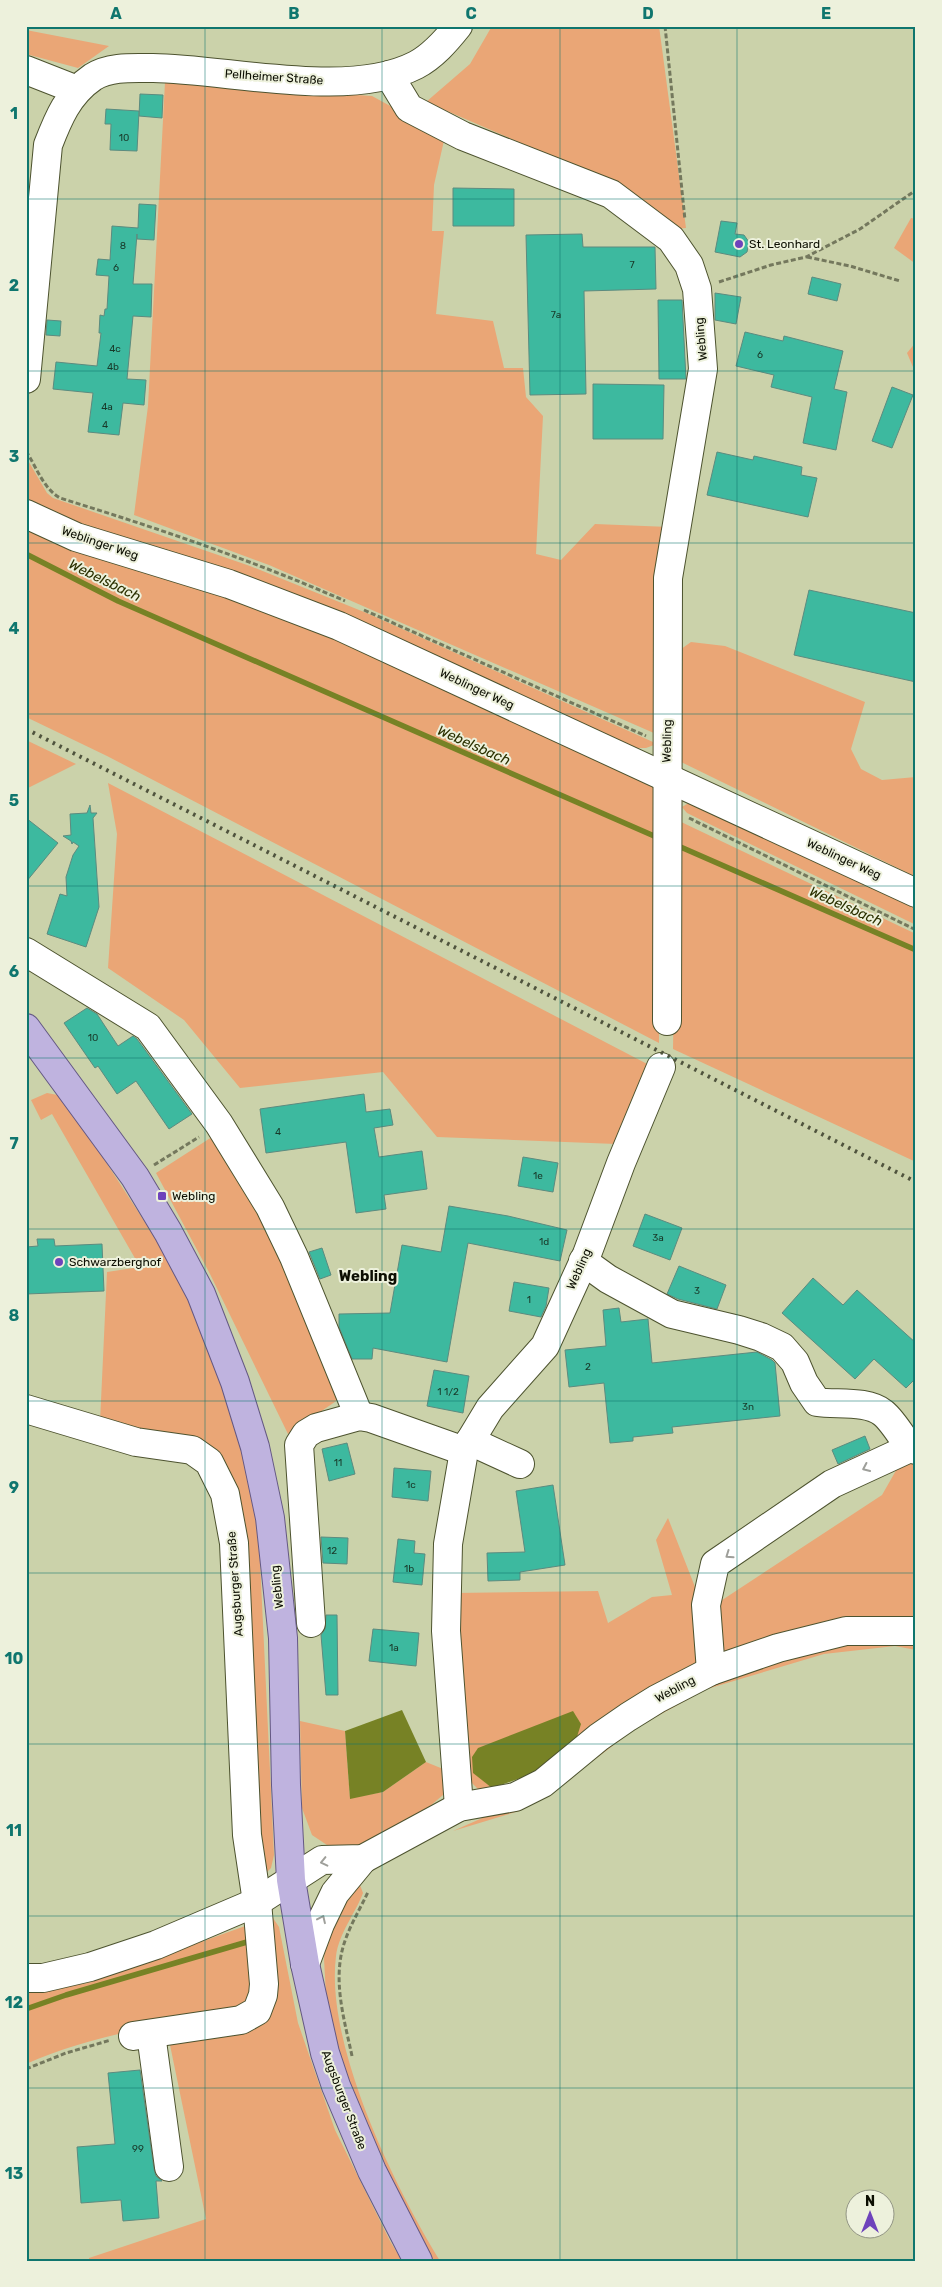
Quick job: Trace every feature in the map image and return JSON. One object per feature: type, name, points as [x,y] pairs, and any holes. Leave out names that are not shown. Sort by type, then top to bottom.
[{"type":"main road","name":"Webling","points":[[26,1028],[135,1177],[168,1232],[201,1294],[235,1382],[255,1447],[270,1518],[283,1638],[291,1880]]},
{"type":"main road","name":"Augsburger Straße","points":[[291,1880],[305,1964],[325,2053],[336,2086],[372,2171],[418,2261]]},
{"type":"street","name":"Pellheimer Straße","points":[[26,379],[48,145],[61,111],[78,90],[95,76],[121,68],[162,68],[317,81],[350,81],[389,75],[417,64],[444,44],[458,26]]},
{"type":"street","points":[[26,70],[78,90]]},
{"type":"street","name":"Webling","points":[[389,75],[409,108],[463,136],[611,194],[671,239],[689,265],[697,289],[703,369],[668,578],[666,1021]]},
{"type":"street","name":"Weblinger Weg","points":[[26,514],[76,537],[229,584],[339,626],[916,893]]},
{"type":"street","points":[[26,952],[148,1027],[219,1124],[270,1207],[294,1256],[359,1416]]},
{"type":"street","name":"Webling","points":[[459,1807],[446,1631],[448,1544],[467,1446],[490,1408],[545,1346],[583,1261],[661,1067]]},
{"type":"street","points":[[583,1261],[608,1279],[672,1314],[739,1330],[761,1337],[782,1347],[794,1362],[804,1383],[817,1402],[836,1405],[870,1406],[883,1413],[913,1449],[832,1484],[715,1564],[706,1605],[711,1671]]},
{"type":"street","name":"Augsburger Straße","points":[[26,1409],[77,1422],[136,1442],[192,1450],[209,1462],[225,1494],[234,1552],[246,1835],[257,1902],[264,1984],[263,1995],[257,2011],[241,2020],[142,2035]]},
{"type":"street","points":[[310,1623],[299,1445],[306,1434],[316,1428],[359,1416],[467,1446],[520,1464]]},
{"type":"street","name":"Webling","points":[[305,1964],[331,1901],[361,1864],[459,1807],[515,1797],[543,1783],[599,1737],[657,1699],[711,1671],[778,1648],[846,1631],[916,1631]]},
{"type":"street","name":"Webling","points":[[291,1880],[322,1860],[361,1864]]},
{"type":"street","points":[[26,1978],[43,1978],[90,1967],[156,1945],[257,1902],[291,1880]]},
{"type":"street","points":[[142,2035],[169,2167]]},
{"type":"path","points":[[665,26],[685,226]]},
{"type":"path","points":[[697,289],[771,265],[806,257],[860,229],[916,190]]},
{"type":"path","points":[[806,257],[850,266],[900,281]]},
{"type":"path","points":[[666,806],[916,930]]},
{"type":"path","points":[[135,1177],[219,1124]]},
{"type":"path","points":[[354,2065],[340,1994],[339,1965],[346,1938],[373,1875],[361,1864]]},
{"type":"path","points":[[26,2069],[66,2053],[105,2041],[142,2035]]},
{"type":"shaded area","points":[[492,26],[659,26],[686,228],[674,229],[597,176],[426,102],[470,64]]},
{"type":"shaded area","points":[[26,30],[109,46],[78,68],[26,54]]},
{"type":"shaded area","points":[[165,82],[372,96],[445,136],[434,185],[432,231],[444,231],[436,314],[493,321],[504,368],[523,368],[526,397],[543,416],[536,554],[561,560],[595,524],[669,527],[663,737],[269,565],[134,515],[148,406]]},
{"type":"shaded area","points":[[911,218],[916,219],[916,264],[894,248]]},
{"type":"shaded area","points":[[916,342],[916,374],[907,353]]},
{"type":"shaded area","points":[[26,457],[47,493],[53,498],[250,566],[369,614],[653,742],[654,745],[646,748],[634,748],[69,522],[26,501]]},
{"type":"shaded area","points":[[26,529],[220,592],[354,644],[657,782],[660,845],[659,1043],[107,756],[26,717]]},
{"type":"shaded area","points":[[691,642],[725,646],[865,702],[851,749],[861,769],[882,780],[916,777],[916,877],[677,760],[677,652]]},
{"type":"shaded area","points":[[26,740],[76,764],[28,788],[26,787]]},
{"type":"shaded area","points":[[108,783],[653,1067],[616,1144],[437,1137],[383,1072],[240,1088],[184,1020],[108,968],[117,834]]},
{"type":"shaded area","points":[[701,803],[916,904],[916,925],[687,813],[682,807],[687,804]]},
{"type":"shaded area","points":[[677,820],[916,934],[916,1162],[673,1049]]},
{"type":"shaded area","points":[[47,1093],[63,1096],[189,1290],[226,1389],[252,1484],[260,1561],[274,1855],[271,1868],[263,1876],[222,1465],[100,1422],[107,1272],[140,1267],[52,1114],[41,1120],[31,1100]]},
{"type":"shaded area","points":[[215,1135],[293,1275],[345,1395],[288,1434],[210,1274],[156,1173]]},
{"type":"shaded area","points":[[916,1457],[916,1617],[719,1658],[710,1608],[882,1495],[898,1467]]},
{"type":"shaded area","points":[[668,1518],[697,1592],[705,1666],[492,1788],[480,1791],[470,1781],[464,1761],[469,1742],[457,1681],[454,1593],[598,1591],[608,1623],[652,1597],[672,1595],[656,1540]]},
{"type":"shaded area","points":[[916,1640],[916,1650],[895,1646],[824,1654],[707,1689],[639,1726],[562,1784],[519,1811],[453,1831],[505,1808],[616,1733],[728,1671],[849,1642]]},
{"type":"shaded area","points":[[402,1710],[426,1762],[383,1792],[350,1799],[345,1731]]},
{"type":"shaded area","points":[[573,1711],[581,1724],[576,1740],[541,1771],[492,1788],[473,1773],[472,1757],[478,1748]]},
{"type":"shaded area","points":[[300,1721],[345,1731],[350,1798],[383,1792],[426,1762],[448,1771],[443,1795],[403,1829],[361,1848],[333,1849],[312,1835],[302,1808]]},
{"type":"shaded area","points":[[360,1885],[363,1893],[340,1939],[336,1956],[335,1991],[341,2030],[352,2071],[384,2155],[440,2261],[427,2261],[353,2107],[327,2013],[324,1959],[326,1933],[353,1886]]},
{"type":"shaded area","points":[[267,1918],[273,1918],[279,1927],[298,2023],[335,2130],[390,2241],[402,2261],[89,2261],[89,2258],[206,2219],[170,2045],[175,2036],[248,2026]]},
{"type":"shaded area","points":[[248,1925],[256,1951],[248,2010],[135,2030],[80,2044],[26,2064],[26,1993],[87,1983]]},
{"type":"building","points":[[140,94],[163,95],[162,118],[139,116]]},
{"type":"building","points":[[106,109],[139,111],[137,151],[110,150],[111,124],[105,124]]},
{"type":"building","points":[[453,188],[514,189],[514,226],[453,226]]},
{"type":"building","points":[[139,204],[156,205],[154,240],[137,239],[137,234],[133,284],[152,284],[151,317],[133,316],[127,379],[146,380],[144,405],[123,403],[119,435],[88,432],[93,393],[53,389],[56,362],[97,366],[101,333],[99,333],[100,315],[104,316],[105,309],[107,309],[109,276],[96,275],[98,259],[110,260],[112,226],[138,228]]},
{"type":"building","points":[[721,221],[737,223],[735,234],[744,235],[749,242],[747,252],[740,257],[715,252]]},
{"type":"building","points":[[582,234],[583,247],[655,247],[656,289],[584,291],[586,394],[530,395],[526,235]]},
{"type":"building","points":[[812,277],[841,284],[837,301],[808,294]]},
{"type":"building","points":[[715,293],[741,297],[736,324],[715,320]]},
{"type":"building","points":[[658,300],[682,300],[686,379],[659,379]]},
{"type":"building","points":[[47,320],[61,321],[60,336],[46,335]]},
{"type":"building","points":[[745,332],[783,341],[784,336],[843,351],[834,389],[847,392],[836,450],[803,443],[812,397],[771,387],[774,375],[736,366]]},
{"type":"building","points":[[593,384],[664,385],[663,439],[593,439]]},
{"type":"building","points":[[892,387],[913,395],[892,448],[872,441]]},
{"type":"building","points":[[717,452],[753,460],[754,456],[802,467],[801,475],[817,478],[808,517],[707,495]]},
{"type":"building","points":[[809,590],[916,613],[916,682],[794,655]]},
{"type":"building","points":[[90,805],[91,813],[97,813],[93,818],[99,907],[86,947],[47,934],[60,894],[67,896],[66,877],[73,855],[79,846],[73,842],[72,844],[71,841],[63,836],[71,835],[70,814],[87,813]]},
{"type":"building","points":[[26,818],[58,843],[26,882]]},
{"type":"building","points":[[87,1008],[97,1014],[118,1046],[133,1036],[137,1039],[192,1114],[169,1129],[136,1081],[117,1094],[98,1066],[95,1068],[64,1023]]},
{"type":"building","points":[[364,1094],[366,1112],[390,1109],[393,1125],[374,1128],[379,1157],[422,1151],[427,1189],[384,1195],[386,1209],[356,1213],[346,1142],[266,1153],[260,1109]]},
{"type":"building","points":[[523,1157],[558,1163],[553,1192],[518,1186]]},
{"type":"building","points":[[449,1206],[508,1216],[567,1230],[560,1261],[468,1243],[447,1362],[373,1348],[372,1359],[352,1359],[339,1327],[339,1314],[390,1313],[402,1245],[441,1252]]},
{"type":"building","points":[[645,1214],[682,1228],[670,1260],[633,1246]]},
{"type":"building","points":[[37,1239],[54,1239],[55,1246],[102,1244],[104,1291],[26,1294],[26,1247],[38,1246]]},
{"type":"building","points":[[322,1248],[331,1275],[320,1279],[309,1252]]},
{"type":"building","points":[[679,1266],[726,1285],[717,1309],[678,1299],[667,1294]]},
{"type":"building","points":[[813,1278],[843,1305],[857,1290],[916,1343],[916,1378],[906,1388],[874,1359],[855,1379],[782,1313]]},
{"type":"building","points":[[514,1282],[549,1288],[546,1306],[541,1317],[509,1311]]},
{"type":"building","points":[[619,1308],[621,1322],[648,1319],[652,1363],[757,1352],[772,1360],[775,1363],[780,1416],[672,1427],[673,1433],[633,1437],[633,1441],[610,1443],[604,1383],[569,1387],[565,1350],[606,1346],[603,1310]]},
{"type":"building","points":[[434,1370],[469,1376],[463,1413],[427,1406]]},
{"type":"building","points":[[865,1436],[870,1449],[838,1464],[832,1450]]},
{"type":"building","points":[[347,1443],[355,1474],[329,1481],[322,1449]]},
{"type":"building","points":[[394,1468],[431,1471],[428,1501],[392,1497]]},
{"type":"building","points":[[553,1485],[565,1565],[520,1572],[520,1580],[488,1581],[487,1553],[525,1552],[516,1491]]},
{"type":"building","points":[[321,1537],[348,1538],[347,1564],[323,1563]]},
{"type":"building","points":[[398,1539],[415,1541],[414,1553],[425,1554],[422,1585],[393,1582]]},
{"type":"building","points":[[326,1615],[337,1615],[338,1695],[326,1695],[321,1635],[325,1629]]},
{"type":"building","points":[[373,1629],[419,1633],[416,1666],[369,1661]]},
{"type":"building","points":[[140,2070],[154,2169],[156,2176],[162,2181],[156,2181],[159,2218],[123,2221],[121,2200],[81,2203],[77,2147],[115,2144],[108,2073]]},
{"type":"waterway","name":"Webelsbach","points":[[26,554],[118,601],[661,839]]},
{"type":"waterway","name":"Webelsbach","points":[[676,845],[916,950]]},
{"type":"waterway","points":[[26,2009],[66,1995],[247,1942]]},
{"type":"railway","points":[[26,729],[916,1182]]},
{"type":"place","name":"St. Leonhard","points":[[739,244]]},
{"type":"place","name":"Webling","points":[[162,1196]]},
{"type":"place","name":"Schwarzberghof","points":[[59,1262]]},
{"type":"district","name":"Webling","points":[[368,1276]]}]
